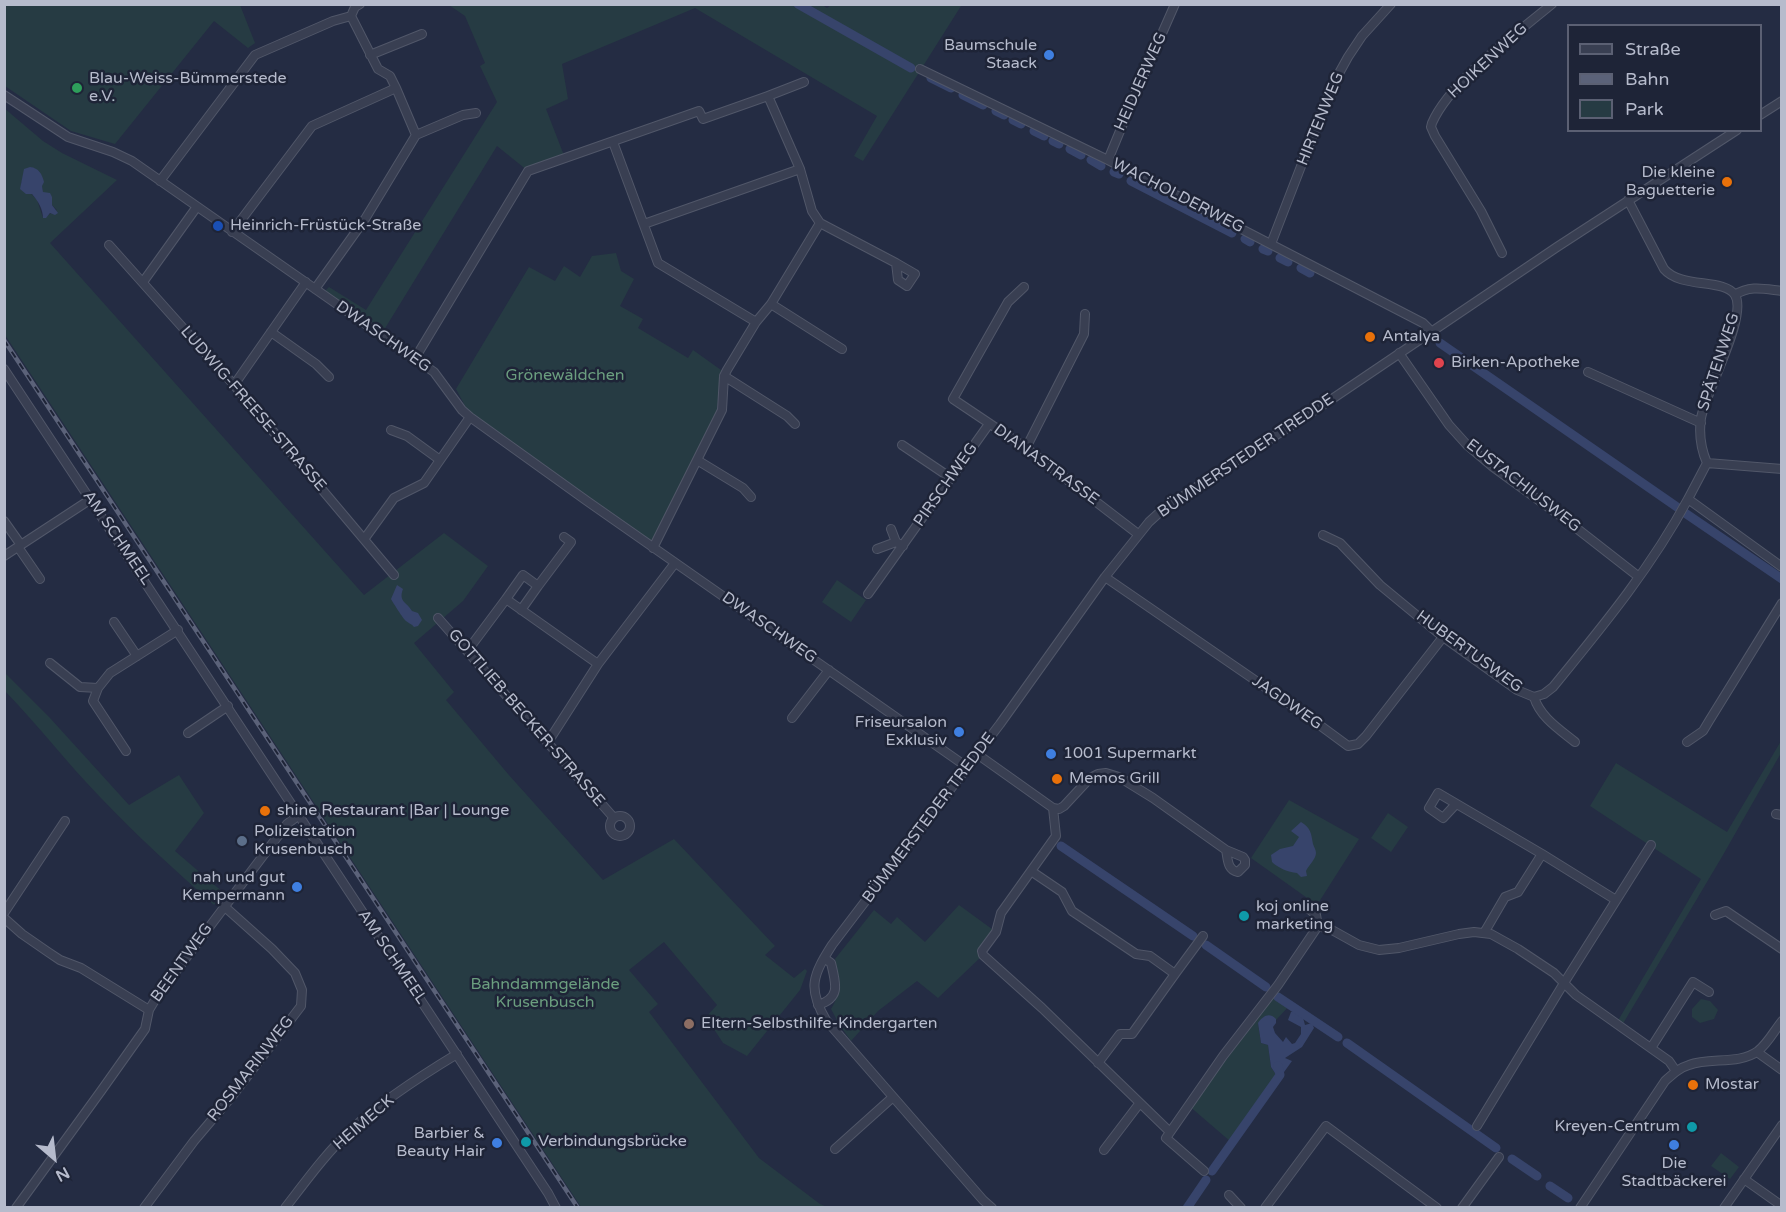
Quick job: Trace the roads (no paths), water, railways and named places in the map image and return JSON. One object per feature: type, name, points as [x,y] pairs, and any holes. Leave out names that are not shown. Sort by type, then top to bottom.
[{"type":"street","points":[[360,4],[355,7],[351,16],[378,69],[390,76],[416,135]]},
{"type":"street","name":"HEIDJERWEG","points":[[1108,160],[1175,4]]},
{"type":"street","name":"HIRTENWEG","points":[[1271,244],[1332,86],[1362,36],[1391,4]]},
{"type":"street","name":"HOIKENWEG","points":[[1502,253],[1481,211],[1431,127],[1447,98],[1461,83],[1552,4]]},
{"type":"street","points":[[160,181],[255,55],[333,21],[351,16]]},
{"type":"street","points":[[370,55],[422,34]]},
{"type":"street","name":"WACHOLDERWEG","points":[[920,69],[1108,160],[1423,323],[1431,331]]},
{"type":"street","points":[[414,360],[528,171],[699,111],[703,119],[804,82]]},
{"type":"street","points":[[232,232],[312,126],[396,88]]},
{"type":"street","name":"DWASCHWEG","points":[[4,95],[68,137],[132,161],[196,208],[306,282],[434,372],[462,410],[470,417],[966,767]]},
{"type":"street","points":[[768,96],[800,169],[812,211],[820,223],[896,263]]},
{"type":"street","points":[[1762,114],[1782,101]]},
{"type":"street","points":[[315,289],[365,219],[416,135],[463,115],[476,113]]},
{"type":"street","name":"BÜMMERSTEDER TREDDE","points":[[816,1001],[814,986],[824,958],[1138,534],[1160,512],[1734,132]]},
{"type":"street","points":[[613,142],[658,263],[756,322]]},
{"type":"street","points":[[644,224],[800,169]]},
{"type":"street","name":"SPÄTENWEG","points":[[1628,200],[1669,275],[1678,280],[1719,286],[1730,290],[1735,295],[1736,320],[1704,408],[1701,423],[1703,453],[1707,463]]},
{"type":"street","points":[[142,282],[196,208]]},
{"type":"street","points":[[653,548],[722,410],[724,376],[820,223]]},
{"type":"street","name":"LUDWIG-FREESE-STRASSE","points":[[109,245],[234,385],[394,575]]},
{"type":"street","points":[[234,385],[306,282]]},
{"type":"street","name":"DIANASTRASSE","points":[[1024,287],[1008,302],[953,399],[1026,448],[1138,534]]},
{"type":"street","points":[[1735,295],[1752,287],[1782,291]]},
{"type":"street","points":[[771,304],[842,349]]},
{"type":"street","points":[[1026,448],[1084,334],[1084,314]]},
{"type":"street","points":[[271,332],[316,364],[329,377]]},
{"type":"street","name":"EUSTACHIUSWEG","points":[[1399,353],[1449,425],[1467,445],[1639,577]]},
{"type":"street","name":"AM SCHMEEL","points":[[4,369],[549,1193],[556,1208]]},
{"type":"street","points":[[1588,372],[1701,423]]},
{"type":"street","points":[[724,376],[787,416],[795,424]]},
{"type":"street","points":[[365,538],[394,498],[424,483],[470,417]]},
{"type":"street","name":"PIRSCHWEG","points":[[868,594],[899,544],[951,478],[989,424]]},
{"type":"street","points":[[391,430],[407,436],[440,460]]},
{"type":"street","points":[[902,445],[951,478]]},
{"type":"street","points":[[697,460],[742,488],[751,497]]},
{"type":"street","points":[[1782,469],[1707,463],[1688,499],[1782,567]]},
{"type":"street","points":[[4,556],[91,499]]},
{"type":"street","name":"HUBERTUSWEG","points":[[1323,535],[1340,543],[1380,585],[1443,637],[1516,690],[1534,697],[1544,694],[1552,687],[1599,631],[1658,550],[1688,499]]},
{"type":"street","points":[[4,520],[40,579]]},
{"type":"street","name":"PIRSCHWEG","points":[[891,529],[899,544]]},
{"type":"street","points":[[521,610],[571,542],[564,537]]},
{"type":"street","points":[[877,549],[899,544]]},
{"type":"street","points":[[548,742],[598,664],[675,563]]},
{"type":"street","points":[[468,650],[523,575],[538,586]]},
{"type":"street","name":"JAGDWEG","points":[[1105,578],[1310,718],[1347,746],[1358,744],[1366,736],[1443,637]]},
{"type":"street","points":[[506,599],[598,664]]},
{"type":"street","points":[[1687,742],[1702,731],[1709,721],[1782,603]]},
{"type":"street","name":"GOTTLIEB-BECKER-STRASSE","points":[[438,618],[614,819]]},
{"type":"street","points":[[114,622],[137,656]]},
{"type":"street","points":[[126,751],[93,700],[98,688],[110,673],[178,630]]},
{"type":"street","points":[[50,663],[80,687],[98,688]]},
{"type":"street","name":"DWASCHWEG","points":[[792,718],[829,670]]},
{"type":"street","points":[[1534,697],[1547,718],[1575,742]]},
{"type":"street","points":[[188,733],[228,706]]},
{"type":"street","points":[[977,754],[1053,808],[1059,809],[1090,778],[1098,774],[1111,774],[1119,777],[1139,788],[1226,850]]},
{"type":"street","points":[[1456,804],[1616,900]]},
{"type":"street","points":[[1053,808],[1056,836],[1001,913],[996,932],[982,951],[983,955],[1042,1008],[1170,1132]]},
{"type":"street","name":"BEENTWEG","points":[[16,1208],[145,1029],[149,1010],[158,995],[287,824],[299,814]]},
{"type":"street","points":[[4,913],[65,821]]},
{"type":"street","points":[[1477,1126],[1651,846]]},
{"type":"street","points":[[1484,933],[1505,897],[1518,892],[1542,854]]},
{"type":"street","points":[[1031,871],[1062,892],[1072,911],[1136,954],[1150,956],[1175,974]]},
{"type":"street","name":"ROSMARINWEG","points":[[144,1208],[301,1006],[302,990],[295,973],[225,907]]},
{"type":"street","points":[[1204,1172],[1166,1138],[1223,1056],[1278,985],[1318,926],[1316,915],[1308,908]]},
{"type":"street","points":[[1715,915],[1726,911],[1782,949]]},
{"type":"street","points":[[4,918],[22,934],[60,960],[81,968],[149,1010]]},
{"type":"street","points":[[1318,926],[1332,930],[1359,945],[1378,950],[1399,948],[1459,934],[1474,932],[1491,934],[1518,949],[1554,974],[1576,995],[1669,1061],[1677,1071]]},
{"type":"street","points":[[1098,1063],[1120,1035],[1132,1034],[1203,936]]},
{"type":"street","points":[[816,1001],[828,1002],[833,997],[836,982],[831,963],[824,958]]},
{"type":"street","points":[[1651,1048],[1693,982],[1709,992]]},
{"type":"street","points":[[816,1001],[826,1020],[985,1204],[992,1208]]},
{"type":"street","points":[[1582,1204],[1665,1081],[1677,1071],[1691,1064],[1743,1057],[1757,1052],[1782,1021]]},
{"type":"street","points":[[1757,1052],[1782,1070]]},
{"type":"street","name":"HEIMECK","points":[[285,1208],[321,1162],[351,1129],[457,1054]]},
{"type":"street","points":[[835,1149],[893,1097]]},
{"type":"street","points":[[1104,1150],[1139,1104]]},
{"type":"street","points":[[1724,1208],[1782,1125]]},
{"type":"street","points":[[1265,1208],[1326,1126],[1437,1208]]},
{"type":"street","points":[[1462,1208],[1499,1157]]},
{"type":"street","points":[[1744,1179],[1782,1206]]},
{"type":"street","points":[[1229,1195],[1241,1208]]},
{"type":"water","points":[[30,167],[41,174],[44,182],[43,192],[50,193],[52,205],[58,213],[55,215],[50,213],[43,218],[41,208],[32,194],[26,194],[20,189],[24,169]]},
{"type":"water","points":[[397,585],[403,589],[404,602],[412,611],[418,613],[422,620],[418,626],[414,627],[405,620],[391,599]]},
{"type":"water","points":[[1301,822],[1310,831],[1316,853],[1306,871],[1307,876],[1301,877],[1297,873],[1274,864],[1271,855],[1280,849],[1293,846],[1299,837],[1291,831]]},
{"type":"water","points":[[1296,1011],[1302,1014],[1305,1025],[1312,1023],[1314,1028],[1302,1047],[1285,1058],[1292,1061],[1279,1079],[1271,1067],[1268,1045],[1261,1043],[1258,1023],[1266,1016],[1273,1017],[1276,1019],[1273,1027],[1275,1033],[1283,1042],[1286,1037],[1292,1044],[1301,1034],[1301,1027],[1288,1020],[1291,1012]]},
{"type":"waterway","points":[[798,4],[911,68]]},
{"type":"waterway","points":[[931,78],[951,88]]},
{"type":"waterway","points":[[963,95],[983,105]]},
{"type":"waterway","points":[[996,111],[1004,115]]},
{"type":"waterway","points":[[1013,120],[1021,124]]},
{"type":"waterway","points":[[1034,131],[1044,136]]},
{"type":"waterway","points":[[1053,141],[1059,144]]},
{"type":"waterway","points":[[1070,149],[1081,155]]},
{"type":"waterway","points":[[1091,160],[1101,166]]},
{"type":"waterway","points":[[1114,172],[1119,174]]},
{"type":"waterway","points":[[1131,181],[1232,233]]},
{"type":"waterway","points":[[1245,239],[1250,242]]},
{"type":"waterway","points":[[1263,249],[1268,251]]},
{"type":"waterway","points":[[1280,258],[1288,262]]},
{"type":"waterway","points":[[1301,268],[1310,273]]},
{"type":"waterway","points":[[1440,343],[1677,507]]},
{"type":"waterway","points":[[1685,513],[1782,579]]},
{"type":"waterway","points":[[1061,846],[1193,936]]},
{"type":"waterway","points":[[1206,945],[1266,987]]},
{"type":"waterway","points":[[1278,997],[1338,1037]]},
{"type":"waterway","points":[[1347,1043],[1496,1148]]},
{"type":"waterway","points":[[1212,1171],[1280,1075],[1278,1066]]},
{"type":"waterway","points":[[1512,1159],[1537,1176]]},
{"type":"waterway","points":[[1187,1208],[1206,1180]]},
{"type":"waterway","points":[[1550,1186],[1568,1198]]},
{"type":"railway","points":[[4,340],[578,1208]]},
{"type":"place","name":"Baumschule Staack","points":[[1049,55]]},
{"type":"place","name":"Blau-Weiss-Bümmerstede e.V.","points":[[77,88]]},
{"type":"place","name":"Die kleine Baguetterie","points":[[1727,182]]},
{"type":"place","name":"Heinrich-Früstück-Straße","points":[[218,226]]},
{"type":"place","name":"Antalya","points":[[1370,337]]},
{"type":"place","name":"Birken-Apotheke","points":[[1439,363]]},
{"type":"place","name":"Friseursalon Exklusiv","points":[[959,732]]},
{"type":"place","name":"1001 Supermarkt","points":[[1051,754]]},
{"type":"place","name":"Memos Grill","points":[[1057,779]]},
{"type":"place","name":"shine Restaurant |Bar | Lounge","points":[[265,811]]},
{"type":"place","name":"Polizeistation Krusenbusch","points":[[242,841]]},
{"type":"place","name":"nah und gut Kempermann","points":[[297,887]]},
{"type":"place","name":"koj online marketing","points":[[1244,916]]},
{"type":"place","name":"Eltern-Selbsthilfe-Kindergarten","points":[[689,1024]]},
{"type":"place","name":"Mostar","points":[[1693,1085]]},
{"type":"place","name":"Kreyen-Centrum","points":[[1692,1127]]},
{"type":"place","name":"Verbindungsbrücke","points":[[526,1142]]},
{"type":"place","name":"Barbier & Beauty Hair","points":[[497,1143]]},
{"type":"place","name":"Die Stadtbäckerei","points":[[1674,1145]]},
{"type":"park label","name":"Grönewäldchen","points":[[565,376]]},
{"type":"park label","name":"Bahndammgelände Krusenbusch","points":[[545,994]]}]
